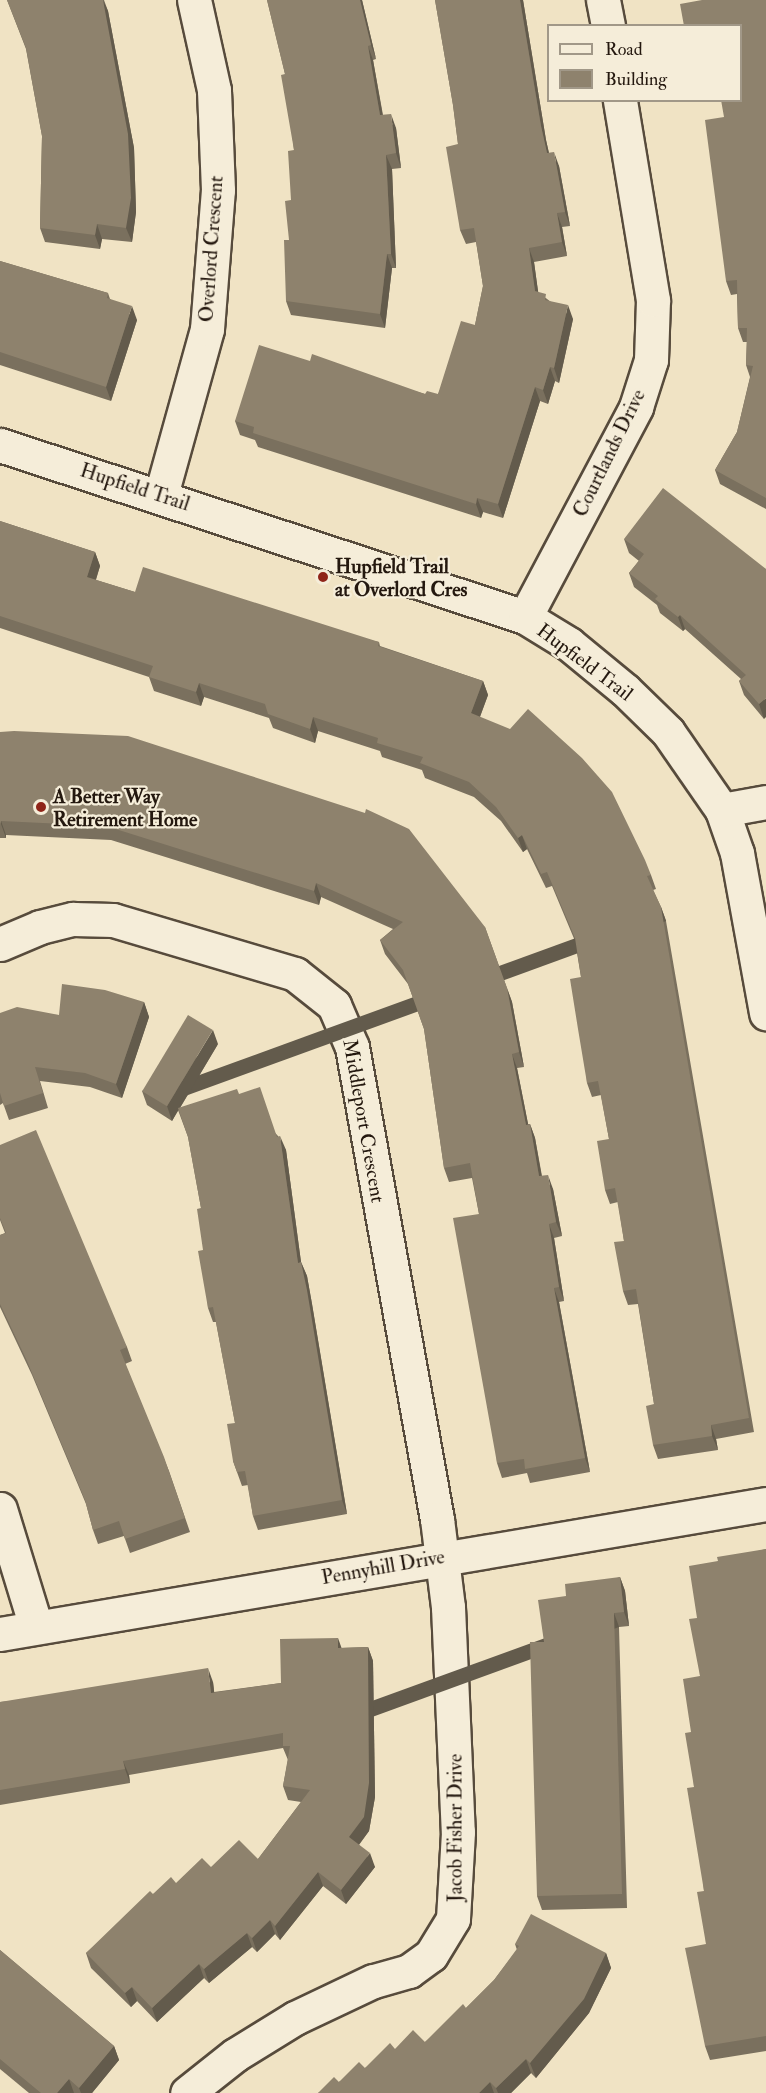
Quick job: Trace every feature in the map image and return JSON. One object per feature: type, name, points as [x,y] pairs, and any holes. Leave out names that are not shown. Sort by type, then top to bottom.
[{"type":"street","name":"Overlord Crescent","points":[[161,495],[207,329],[218,190],[214,90],[194,0]]},
{"type":"street","points":[[603,0],[608,24]]},
{"type":"street","name":"Courtlands Drive","points":[[525,617],[636,407],[651,360],[653,300],[620,102]]},
{"type":"street","name":"Hupfield Trail","points":[[0,445],[161,495],[525,617],[569,644],[626,690],[668,732],[722,810],[737,853],[766,1012]]},
{"type":"street","points":[[722,810],[766,802]]},
{"type":"street","name":"Middleport Crescent","points":[[0,944],[40,927],[73,919],[113,920],[295,974],[334,1005],[352,1047],[441,1557]]},
{"type":"street","name":"Pennyhill Drive","points":[[0,1634],[441,1557],[766,1504]]},
{"type":"street","points":[[0,1509],[36,1627]]},
{"type":"street","name":"Jacob Fisher Drive","points":[[187,2093],[235,2055],[295,2018],[373,1982],[409,1971],[431,1955],[449,1928],[457,1903],[458,1832],[448,1607],[441,1557]]},
{"type":"building","points":[[7,0],[103,0],[128,134],[131,198],[126,228],[97,224],[95,235],[40,228],[42,136],[26,48]]},
{"type":"building","points":[[267,0],[360,0],[371,45],[368,46],[380,115],[391,114],[396,153],[386,155],[391,254],[387,254],[380,314],[286,301],[284,240],[289,240],[285,201],[291,200],[288,151],[294,150],[281,75],[285,74]]},
{"type":"building","points":[[435,0],[520,0],[541,126],[547,153],[554,152],[565,212],[557,213],[562,242],[529,248],[535,291],[546,294],[545,300],[568,305],[554,368],[550,367],[543,390],[535,387],[498,504],[477,498],[476,504],[253,433],[254,427],[235,421],[259,345],[310,361],[312,354],[425,394],[427,391],[438,394],[461,321],[475,325],[483,286],[474,228],[460,230],[446,147],[458,144]]},
{"type":"building","points":[[702,0],[766,0],[766,498],[715,470],[737,432],[753,366],[746,365],[747,328],[738,328],[737,280],[726,281],[705,120],[724,117],[721,102],[742,102],[742,24],[684,24],[680,4]]},
{"type":"building","points":[[0,261],[108,293],[107,298],[132,306],[106,387],[0,352]]},
{"type":"building","points":[[663,488],[766,569],[766,698],[759,704],[739,681],[746,675],[680,615],[678,617],[655,599],[658,596],[629,573],[644,554],[624,539]]},
{"type":"building","points":[[0,521],[95,552],[87,577],[135,592],[143,567],[379,642],[378,646],[483,681],[471,713],[510,729],[528,709],[582,758],[612,792],[645,860],[651,875],[647,876],[661,907],[749,1418],[711,1425],[712,1436],[653,1445],[646,1406],[654,1404],[636,1289],[623,1291],[614,1242],[624,1241],[615,1188],[605,1190],[597,1141],[609,1139],[598,1081],[587,1083],[570,979],[581,977],[575,938],[547,872],[541,874],[522,835],[518,838],[496,807],[469,782],[420,763],[423,757],[377,743],[378,738],[313,717],[310,729],[268,714],[265,704],[199,683],[196,692],[149,677],[153,666],[0,616]]},
{"type":"building","points":[[0,732],[128,736],[365,813],[366,809],[409,829],[485,927],[507,988],[519,1052],[512,1054],[526,1125],[530,1124],[539,1176],[548,1175],[556,1222],[549,1224],[559,1287],[554,1288],[585,1458],[525,1469],[524,1459],[497,1463],[453,1218],[479,1214],[470,1163],[444,1168],[424,1029],[403,970],[380,940],[403,922],[316,883],[314,891],[106,826],[1,821],[0,824]]},
{"type":"building","points":[[62,984],[105,990],[144,1002],[116,1084],[85,1073],[35,1067],[43,1093],[4,1106],[0,1093],[0,1013],[17,1007],[59,1015]]},
{"type":"building","points":[[188,1015],[213,1030],[167,1106],[142,1091]]},
{"type":"building","points":[[260,1087],[277,1137],[280,1136],[298,1263],[301,1262],[307,1290],[342,1500],[253,1516],[245,1471],[237,1472],[233,1461],[227,1424],[235,1423],[213,1307],[208,1308],[198,1251],[203,1250],[197,1209],[201,1208],[188,1137],[178,1108],[237,1089],[239,1094]]},
{"type":"building","points":[[36,1130],[127,1347],[120,1350],[164,1457],[185,1518],[125,1539],[119,1521],[93,1530],[85,1500],[27,1361],[0,1304],[0,1235],[6,1233],[0,1218],[0,1145]]},
{"type":"building","points":[[766,1549],[766,2036],[705,2046],[685,1948],[706,1944],[697,1892],[704,1891],[687,1788],[694,1787],[685,1733],[691,1732],[683,1679],[700,1676],[689,1619],[697,1618],[689,1566],[718,1561],[717,1557]]},
{"type":"building","points":[[620,1577],[624,1612],[614,1613],[622,1894],[537,1896],[530,1642],[544,1642],[538,1600],[566,1596],[565,1584]]},
{"type":"building","points":[[338,1638],[338,1648],[368,1647],[369,1783],[364,1817],[349,1837],[370,1853],[341,1890],[318,1872],[275,1926],[270,1920],[252,1938],[247,1933],[204,1969],[199,1964],[152,2008],[132,1987],[125,1993],[86,1953],[150,1891],[153,1894],[171,1877],[176,1883],[202,1858],[211,1867],[239,1840],[258,1859],[310,1790],[283,1786],[290,1746],[283,1746],[283,1733],[123,1761],[125,1769],[0,1790],[0,1702],[208,1668],[211,1693],[281,1683],[280,1639]]},
{"type":"building","points":[[531,1914],[606,1953],[584,1999],[530,2063],[526,2059],[496,2088],[490,2082],[479,2093],[318,2093],[334,2077],[339,2082],[359,2062],[365,2068],[390,2043],[395,2049],[413,2030],[425,2042],[463,2004],[466,2008],[494,1980],[519,1946],[515,1944]]},
{"type":"building","points":[[0,1950],[114,2046],[79,2088],[69,2079],[57,2093],[41,2093],[0,2059]]},
{"type":"place","name":"Hupfield Trail at Overlord Cres","points":[[323,577]]},
{"type":"place","name":"A Better Way Retirement Home","points":[[41,807]]}]
